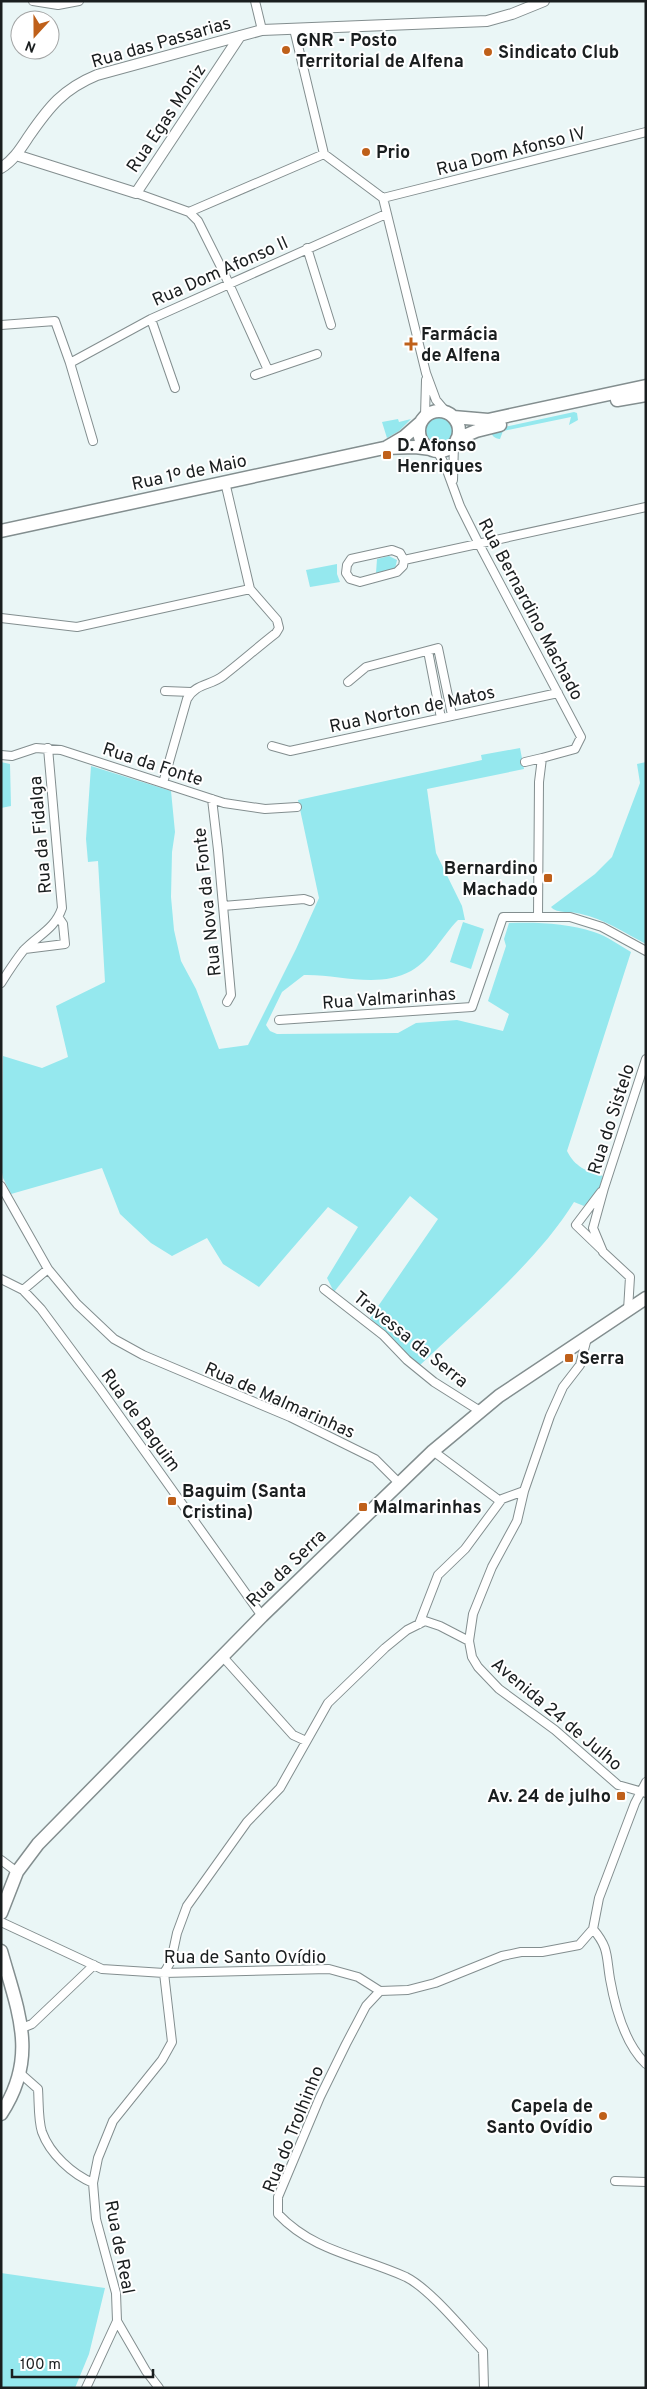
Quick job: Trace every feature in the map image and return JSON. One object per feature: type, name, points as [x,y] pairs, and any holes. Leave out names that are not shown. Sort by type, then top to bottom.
[{"type":"main road","points":[[646,386],[488,420],[450,415],[436,411],[423,420],[419,429],[422,441],[434,450],[449,448],[455,442],[481,429],[646,395]]},
{"type":"main road","points":[[450,415],[459,428],[455,442]]},
{"type":"main road","name":"Rua 1º de Maio","points":[[384,448],[404,437],[423,420]]},
{"type":"main road","name":"Rua 1º de Maio","points":[[1,531],[384,448],[415,447],[434,450]]},
{"type":"main road","name":"Rua da Serra","points":[[1,1914],[18,1872],[38,1844],[262,1616],[399,1483],[433,1451],[480,1412],[646,1298]]},
{"type":"main road","points":[[1,1951],[22,2028],[21,2074],[10,2101],[1,2114]]},
{"type":"street","points":[[33,1],[58,5],[79,1]]},
{"type":"street","points":[[255,1],[262,30]]},
{"type":"street","name":"Rua das Passarias","points":[[1,168],[16,155],[47,111],[61,96],[78,83],[103,73],[262,30],[487,22],[544,1]]},
{"type":"street","points":[[294,29],[324,154],[383,198],[426,373],[436,400],[450,415]]},
{"type":"street","name":"Rua Egas Moniz","points":[[136,193],[240,36]]},
{"type":"street","name":"Rua Dom Afonso IV","points":[[383,198],[646,132]]},
{"type":"street","points":[[189,212],[324,154]]},
{"type":"street","points":[[16,155],[189,212],[198,221],[229,283],[268,370]]},
{"type":"street","name":"Rua Dom Afonso II","points":[[70,363],[151,319],[386,214]]},
{"type":"street","points":[[307,248],[331,325]]},
{"type":"street","points":[[151,319],[175,388]]},
{"type":"street","points":[[1,325],[55,321],[70,363],[93,441]]},
{"type":"street","points":[[255,375],[316,354]]},
{"type":"street","points":[[423,420],[426,373]]},
{"type":"street","name":"Rua Bernardino Machado","points":[[454,486],[455,442]]},
{"type":"street","name":"Rua Bernardino Machado","points":[[434,450],[446,465],[460,506],[581,737],[579,745],[575,749],[542,758]]},
{"type":"street","points":[[163,783],[187,699],[191,692],[199,685],[220,678],[276,633],[279,628],[277,620],[250,589],[225,482]]},
{"type":"street","points":[[404,560],[646,507]]},
{"type":"street","points":[[392,550],[400,553],[404,560],[403,566],[398,572],[360,582],[350,579],[346,573],[347,565],[351,560],[392,550]]},
{"type":"street","points":[[1,618],[77,627],[250,589]]},
{"type":"street","points":[[348,682],[366,666],[438,648],[452,715]]},
{"type":"street","points":[[428,651],[441,718]]},
{"type":"street","points":[[165,691],[191,692]]},
{"type":"street","name":"Rua Norton de Matos","points":[[272,746],[290,751],[558,693]]},
{"type":"street","name":"Rua da Fonte","points":[[1,755],[12,756],[36,748],[61,750],[233,805],[265,809],[297,807]]},
{"type":"street","name":"Rua da Fidalga","points":[[1,983],[25,949],[52,927],[59,918],[62,908],[48,748]]},
{"type":"street","points":[[525,762],[542,758],[538,916],[570,917],[602,927],[646,951]]},
{"type":"street","name":"Rua Nova da Fonte","points":[[212,799],[231,995],[227,1002]]},
{"type":"street","points":[[223,906],[304,899],[310,901]]},
{"type":"street","name":"Rua Valmarinhas","points":[[279,1020],[472,1007],[503,917],[538,916]]},
{"type":"street","name":"Rua da Fidalga","points":[[25,949],[66,944],[63,924],[59,918]]},
{"type":"street","name":"Rua do Sistelo","points":[[603,1252],[593,1228],[646,1059]]},
{"type":"street","name":"Rua de Malmarinhas","points":[[1,1186],[48,1269],[94,1321],[114,1339],[142,1355],[290,1416],[375,1460],[399,1483]]},
{"type":"street","name":"Rua do Sistelo","points":[[604,1188],[576,1225],[630,1277],[628,1310]]},
{"type":"street","points":[[24,1290],[48,1269]]},
{"type":"street","name":"Rua de Baguim","points":[[1,1279],[24,1290],[41,1309],[262,1616]]},
{"type":"street","name":"Travessa da Serra","points":[[324,1289],[383,1335],[407,1360],[434,1382],[480,1412]]},
{"type":"street","name":"Avenida 24 de Julho","points":[[587,1338],[580,1365],[563,1387],[550,1416],[524,1491],[517,1521],[492,1567],[473,1614],[469,1642],[472,1657],[487,1679],[555,1730],[618,1785],[643,1792]]},
{"type":"street","points":[[433,1451],[500,1501]]},
{"type":"street","points":[[419,1624],[438,1575],[465,1549],[500,1501],[524,1491]]},
{"type":"street","points":[[164,1973],[171,1961],[177,1933],[187,1906],[246,1822],[280,1788],[328,1703],[385,1648],[407,1630],[425,1621],[440,1626],[469,1642]]},
{"type":"street","points":[[223,1657],[292,1735],[306,1741]]},
{"type":"street","points":[[380,1991],[408,1990],[435,1983],[502,1956],[521,1952],[542,1952],[579,1945],[593,1929],[599,1898],[646,1782]]},
{"type":"street","points":[[1,1860],[18,1872]]},
{"type":"street","name":"Rua de Santo Ovídio","points":[[1,1922],[102,1969],[164,1973],[329,1970],[358,1977],[380,1991]]},
{"type":"street","points":[[593,1929],[604,1942],[610,1979],[623,2025],[637,2056],[646,2064]]},
{"type":"street","points":[[22,2028],[32,2024],[94,1965]]},
{"type":"street","name":"Rua de Real","points":[[159,2388],[146,2371],[117,2321],[116,2293],[96,2218],[93,2183],[98,2158],[113,2120],[162,2060],[172,2042],[164,1973]]},
{"type":"street","name":"Rua do Trolhinho","points":[[380,1991],[366,2006],[320,2097],[278,2197],[278,2214],[292,2229],[321,2246],[408,2278],[424,2291],[483,2351],[484,2388]]},
{"type":"street","points":[[21,2074],[38,2089],[42,2132],[57,2158],[85,2180],[93,2183]]},
{"type":"street","points":[[615,2182],[646,2182]]},
{"type":"street","points":[[86,2388],[117,2321]]},
{"type":"shaded area","points":[[574,412],[577,413],[578,420],[569,425],[571,417],[503,431],[500,439],[491,434],[490,430]]},
{"type":"shaded area","points":[[439,417],[449,421],[453,431],[449,441],[439,445],[429,441],[425,431],[429,421]]},
{"type":"shaded area","points":[[398,419],[399,422],[411,419],[399,431],[387,438],[382,422]]},
{"type":"shaded area","points":[[389,556],[397,560],[395,569],[376,573],[377,559]]},
{"type":"shaded area","points":[[337,564],[337,574],[340,582],[310,587],[306,570]]},
{"type":"shaded area","points":[[520,748],[524,769],[427,789],[436,853],[462,906],[465,920],[458,920],[452,926],[425,961],[411,971],[398,976],[372,980],[304,975],[282,992],[266,1025],[270,1031],[277,1034],[398,1033],[416,1023],[457,1020],[503,1031],[509,1014],[488,1001],[506,946],[504,939],[509,923],[552,924],[584,929],[604,936],[631,952],[567,1151],[577,1165],[603,1176],[599,1190],[584,1206],[574,1202],[559,1224],[522,1267],[419,1366],[370,1318],[438,1219],[410,1196],[334,1292],[327,1278],[358,1227],[328,1207],[259,1287],[223,1264],[207,1238],[172,1256],[151,1243],[120,1214],[102,1168],[11,1194],[3,1178],[1,1167],[3,1056],[42,1068],[68,1057],[56,1006],[105,982],[98,861],[88,862],[86,839],[91,766],[171,791],[175,832],[172,852],[171,897],[174,930],[181,961],[196,989],[219,1049],[248,1045],[319,898],[298,800],[482,760],[481,755]]},
{"type":"shaded area","points":[[1,762],[10,764],[11,806],[1,808]]},
{"type":"shaded area","points":[[646,762],[646,944],[598,919],[577,913],[557,911],[551,907],[595,874],[612,857],[640,783],[637,764]]},
{"type":"shaded area","points":[[463,922],[484,929],[471,969],[450,962]]},
{"type":"shaded area","points":[[1,2273],[105,2288],[89,2354],[75,2388],[1,2388]]},
{"type":"place","name":"GNR - Posto Territorial de Alfena","points":[[286,50]]},
{"type":"place","name":"Sindicato Club","points":[[488,52]]},
{"type":"place","name":"Prio","points":[[366,152]]},
{"type":"place","name":"Farmácia de Alfena","points":[[411,344]]},
{"type":"place","name":"D. Afonso Henriques","points":[[387,455]]},
{"type":"place","name":"Bernardino Machado","points":[[548,878]]},
{"type":"place","name":"Serra","points":[[569,1358]]},
{"type":"place","name":"Baguim (Santa Cristina)","points":[[172,1501]]},
{"type":"place","name":"Malmarinhas","points":[[363,1507]]},
{"type":"place","name":"Av. 24 de julho","points":[[621,1796]]},
{"type":"place","name":"Capela de Santo Ovídio","points":[[603,2116]]}]
